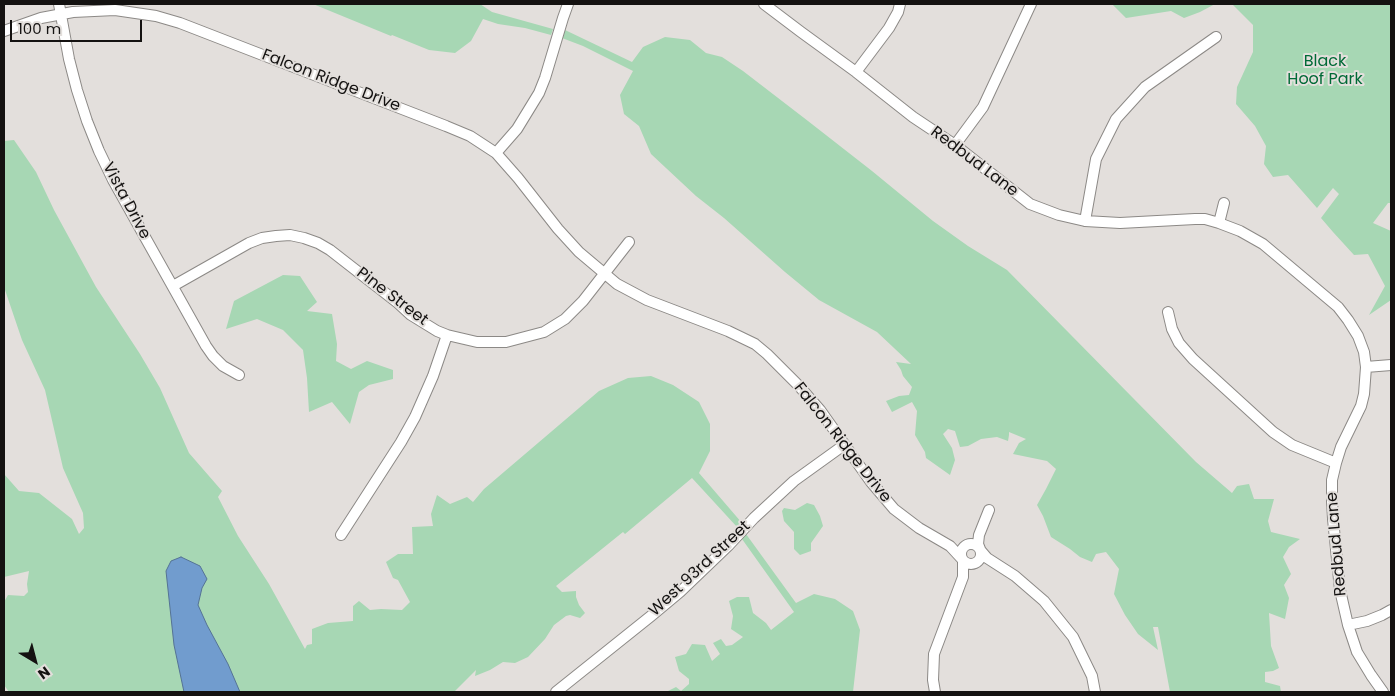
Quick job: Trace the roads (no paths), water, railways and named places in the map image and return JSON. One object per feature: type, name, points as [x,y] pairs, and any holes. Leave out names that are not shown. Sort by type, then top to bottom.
[{"type":"street","points":[[496,153],[521,124],[539,93],[568,4]]},
{"type":"street","name":"Redbud Lane","points":[[764,4],[913,117],[955,145],[1030,204],[1059,216],[1085,221],[1120,223],[1205,219],[1219,223],[1240,231],[1263,244],[1338,307],[1358,336],[1364,352],[1366,367],[1361,406],[1347,434],[1332,480],[1333,519],[1340,590],[1348,625],[1357,652],[1383,692]]},
{"type":"street","points":[[856,72],[889,28],[898,12],[900,4]]},
{"type":"street","points":[[955,145],[983,107],[1031,4]]},
{"type":"street","name":"Falcon Ridge Drive","points":[[4,31],[60,9],[115,10],[156,16],[180,23],[470,136],[496,153],[558,229],[580,252],[617,284],[647,300],[728,331],[755,344],[767,354],[800,386],[820,410],[844,446],[894,509],[919,528],[950,546],[962,560]]},
{"type":"street","name":"Vista Drive","points":[[60,9],[77,90],[87,121],[113,180],[206,346],[223,366],[239,375]]},
{"type":"street","points":[[1085,221],[1096,159],[1116,119],[1145,88],[1216,37]]},
{"type":"street","points":[[1219,223],[1224,203]]},
{"type":"street","name":"Pine Street","points":[[173,286],[249,243],[262,238],[283,236],[304,238],[330,250],[411,315],[437,331],[477,342],[492,343],[520,340],[544,332],[565,319],[583,301],[603,273]]},
{"type":"street","points":[[603,273],[628,242]]},
{"type":"street","points":[[1168,312],[1172,329],[1179,343],[1193,359],[1273,432],[1292,445],[1336,463]]},
{"type":"street","points":[[341,535],[415,417],[448,335]]},
{"type":"street","points":[[1366,367],[1391,364]]},
{"type":"street","name":"West 93rd Street","points":[[556,692],[680,592],[794,481],[844,446]]},
{"type":"street","points":[[963,577],[981,558],[978,544],[979,535],[989,510]]},
{"type":"street","points":[[935,692],[933,680],[934,654],[963,577],[960,553],[964,547],[979,535]]},
{"type":"street","points":[[950,546],[957,547],[968,544],[976,546],[987,558],[1015,576],[1044,601],[1073,637],[1092,676],[1095,692]]},
{"type":"street","points":[[962,560],[967,564],[999,566]]},
{"type":"street","points":[[1348,625],[1367,621],[1391,610]]},
{"type":"water","points":[[181,557],[200,566],[207,579],[202,588],[198,605],[240,692],[184,692],[174,645],[166,571],[171,561]]},
{"type":"park label","name":"Black Hoof Park","points":[[1325,71]]}]
